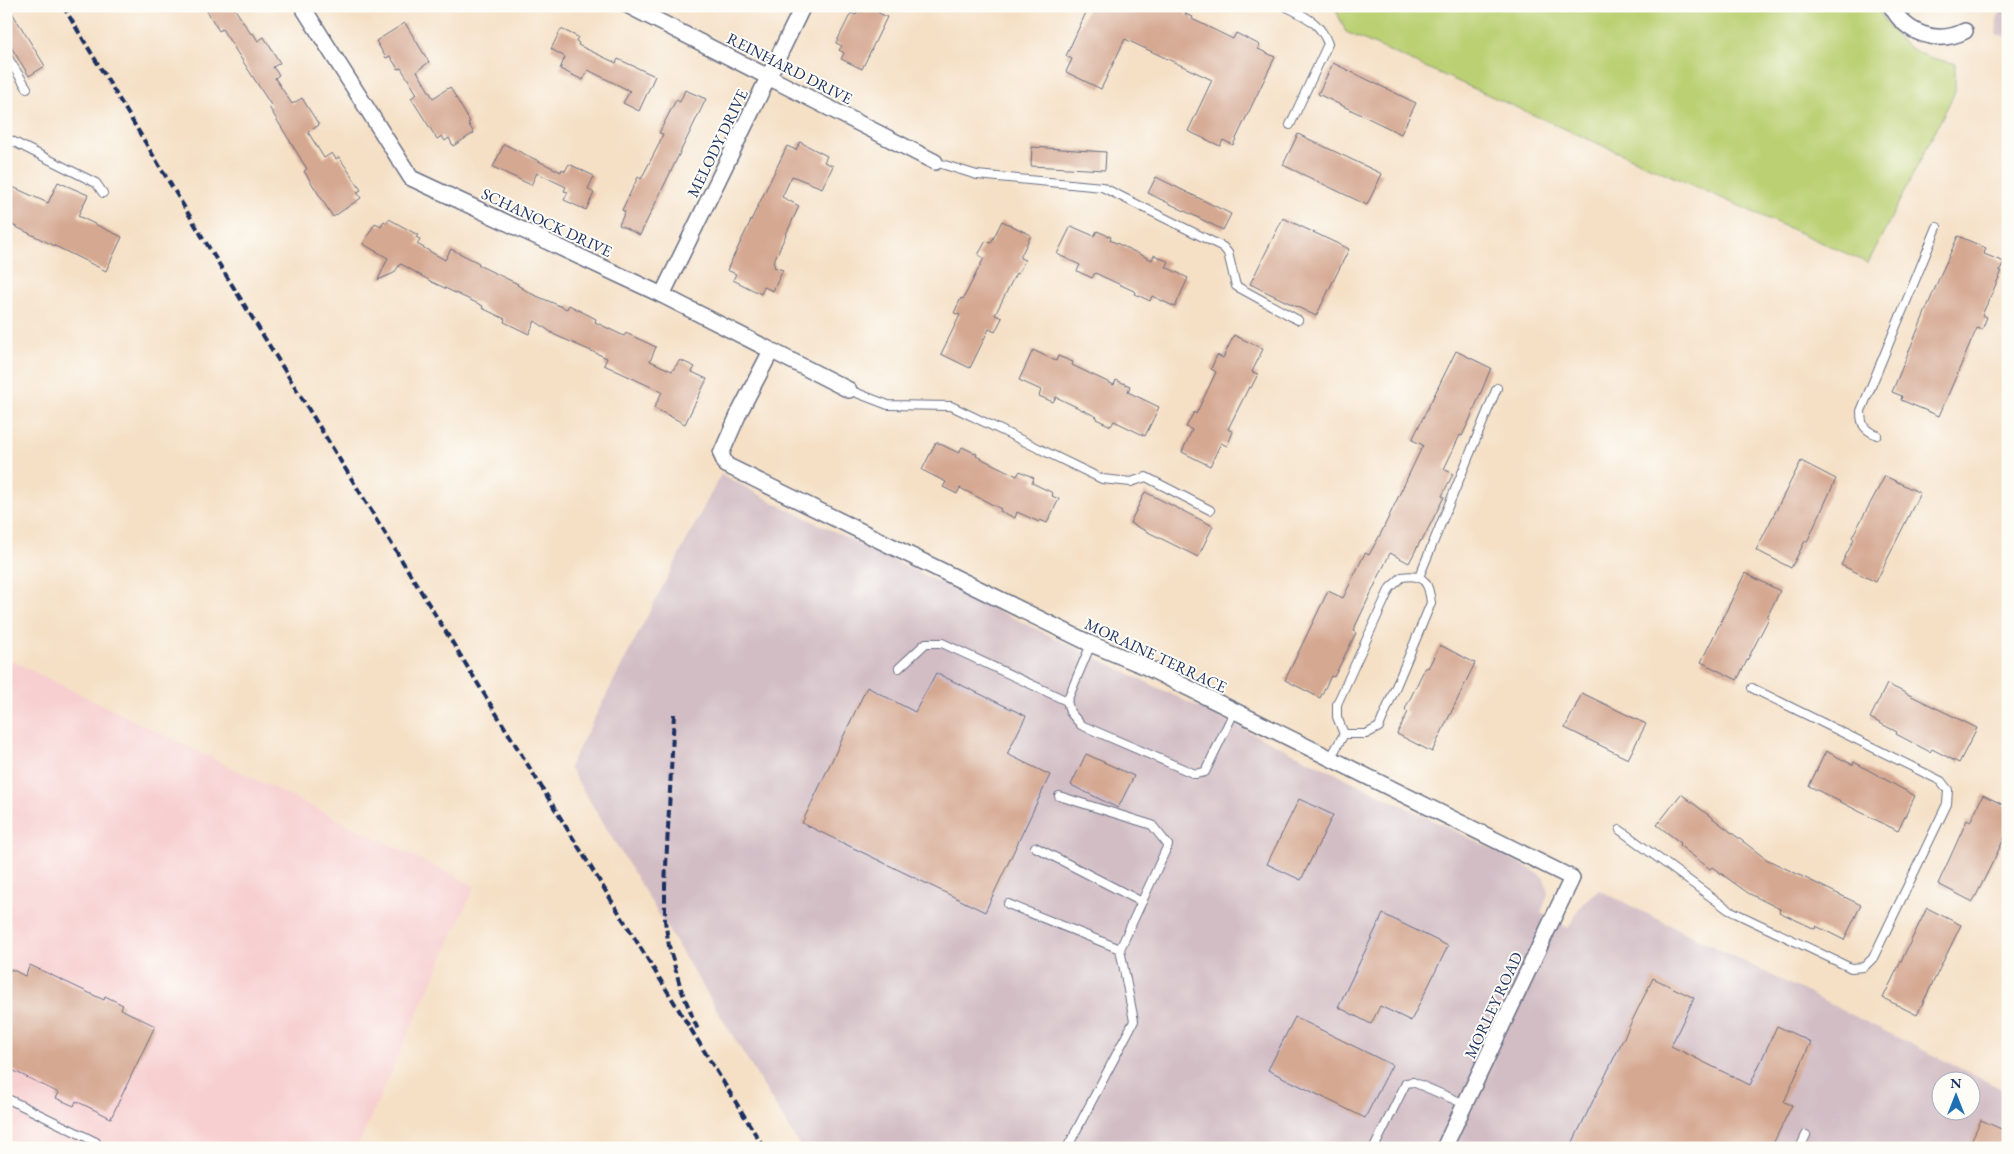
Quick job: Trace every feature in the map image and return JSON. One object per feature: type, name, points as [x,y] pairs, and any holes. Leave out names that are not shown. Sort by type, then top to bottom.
[{"type":"street","name":"SCHANOCK DRIVE","points":[[302,6],[411,178],[662,295],[849,390]]},
{"type":"street","name":"REINHARD DRIVE","points":[[628,6],[936,162]]},
{"type":"street","name":"MELODY DRIVE","points":[[662,295],[803,6]]},
{"type":"street","points":[[1891,6],[1907,26],[1927,36],[1942,38],[1954,36],[1965,31]]},
{"type":"street","name":"MORAINE TERRACE","points":[[771,351],[728,438],[722,454],[726,465],[1091,644],[1144,666],[1572,878]]},
{"type":"street","name":"MORLEY ROAD","points":[[1444,1148],[1572,878]]},
{"type":"lane","points":[[1286,6],[1323,30],[1328,44],[1290,125]]},
{"type":"lane","points":[[6,55],[27,88]]},
{"type":"lane","points":[[6,138],[96,183],[103,193]]},
{"type":"lane","points":[[936,162],[977,175],[1102,187],[1223,247],[1228,253],[1236,286],[1298,320]]},
{"type":"lane","points":[[1877,435],[1866,430],[1861,422],[1861,411],[1937,227]]},
{"type":"lane","points":[[1419,577],[1497,388]]},
{"type":"lane","points":[[849,390],[888,405],[951,406],[1102,479],[1131,482],[1146,477],[1210,510]]},
{"type":"lane","points":[[1402,577],[1419,577],[1426,582],[1430,591],[1431,603],[1379,727],[1366,734],[1344,734],[1337,717],[1337,704],[1390,588],[1402,577]]},
{"type":"lane","points":[[899,668],[926,643],[942,643],[1067,701]]},
{"type":"lane","points":[[1091,644],[1067,701],[1070,712],[1081,724],[1195,774],[1205,772],[1234,712]]},
{"type":"lane","points":[[1620,830],[1729,910],[1851,968],[1864,968],[1873,958],[1947,804],[1948,790],[1941,781],[1752,688]]},
{"type":"lane","points":[[1331,758],[1344,734]]},
{"type":"lane","points":[[1059,796],[1152,825],[1168,845],[1120,949],[1134,1022],[1067,1148]]},
{"type":"lane","points":[[1035,847],[1142,902]]},
{"type":"lane","points":[[1008,904],[1120,949]]},
{"type":"lane","points":[[1374,1148],[1406,1083],[1413,1082],[1465,1104]]},
{"type":"lane","points":[[6,1098],[96,1142],[97,1148]]},
{"type":"lane","points":[[1800,1148],[1806,1135]]},
{"type":"shaded area","points":[[2004,6],[2008,6],[2008,36],[1996,35],[1997,19]]},
{"type":"shaded area","points":[[721,474],[775,503],[1529,868],[1543,877],[1546,884],[1548,894],[1541,913],[1568,928],[1582,904],[1599,890],[1968,1072],[1932,1072],[1932,1122],[1982,1122],[1982,1079],[2008,1092],[2008,1148],[801,1148],[569,767]]},
{"type":"shaded area","points":[[6,658],[475,886],[357,1148],[6,1148]]},
{"type":"green space","points":[[1334,6],[1877,6],[1891,29],[1907,46],[1928,57],[1955,63],[1955,92],[1868,263],[1346,32]]},
{"type":"building","points":[[6,6],[8,6],[45,66],[29,76],[6,39]]},
{"type":"building","points":[[204,6],[233,6],[251,34],[253,33],[258,41],[264,37],[280,63],[273,67],[279,75],[275,78],[292,104],[302,98],[319,125],[308,132],[324,158],[332,153],[336,159],[339,157],[361,190],[357,192],[361,198],[333,217],[304,171],[307,169],[269,107],[271,105],[222,29],[219,31]]},
{"type":"building","points":[[865,6],[887,17],[862,69],[841,59],[844,53],[839,50],[842,46],[836,43],[851,13],[856,15],[858,10],[862,12]]},
{"type":"building","points":[[1089,6],[1174,6],[1193,17],[1192,19],[1233,39],[1236,33],[1260,45],[1258,49],[1275,57],[1233,145],[1223,140],[1220,146],[1188,131],[1212,80],[1125,39],[1101,89],[1066,72],[1072,59],[1066,56]]},
{"type":"building","points":[[405,23],[429,62],[417,71],[433,98],[450,87],[470,122],[468,123],[474,133],[453,146],[449,138],[445,141],[442,136],[437,139],[411,98],[417,94],[401,68],[398,69],[390,56],[386,58],[376,41]]},
{"type":"building","points":[[561,29],[578,37],[576,41],[579,43],[578,45],[616,63],[618,59],[655,76],[639,111],[623,103],[630,91],[588,70],[583,80],[560,69],[565,57],[551,49]]},
{"type":"building","points":[[1333,63],[1416,103],[1401,134],[1318,94]]},
{"type":"building","points":[[685,90],[706,99],[640,235],[619,225],[625,212],[622,210],[638,177],[641,179],[657,148],[663,134],[659,133],[676,100],[680,102]]},
{"type":"building","points":[[1298,134],[1382,174],[1367,205],[1283,165]]},
{"type":"building","points":[[800,142],[827,156],[824,162],[833,166],[822,188],[792,176],[782,197],[799,206],[773,263],[774,267],[783,270],[773,291],[764,287],[761,294],[733,280],[736,274],[727,270],[787,146],[796,150]]},
{"type":"building","points":[[504,144],[561,172],[562,169],[565,171],[569,164],[594,176],[588,189],[594,193],[586,210],[564,200],[568,192],[564,191],[566,187],[537,173],[531,185],[493,167]]},
{"type":"building","points":[[1032,147],[1106,152],[1105,170],[1031,166]]},
{"type":"building","points":[[1156,177],[1231,214],[1223,230],[1148,193]]},
{"type":"building","points":[[58,182],[88,195],[78,216],[122,237],[106,271],[6,222],[6,184],[48,203]]},
{"type":"building","points":[[1283,218],[1349,249],[1316,316],[1250,284]]},
{"type":"building","points":[[389,219],[418,235],[416,237],[420,239],[417,244],[445,260],[451,249],[479,263],[478,265],[518,284],[532,294],[567,309],[569,305],[596,319],[595,322],[624,336],[626,333],[656,347],[650,361],[672,371],[680,360],[695,367],[692,372],[707,379],[685,424],[654,408],[662,392],[604,365],[607,358],[555,335],[535,321],[529,334],[504,322],[505,319],[482,308],[483,306],[432,282],[400,264],[394,273],[378,280],[388,258],[363,244],[375,223],[381,226],[384,221],[387,223]]},
{"type":"building","points":[[1002,221],[1031,235],[1020,258],[1025,260],[1018,274],[1016,273],[995,315],[1002,318],[995,332],[989,329],[970,368],[941,354],[960,315],[954,313],[984,258],[978,255],[986,241],[991,243]]},
{"type":"building","points":[[1071,226],[1094,236],[1097,231],[1111,237],[1110,240],[1152,260],[1154,255],[1169,262],[1166,267],[1188,278],[1175,307],[1152,296],[1150,301],[1135,294],[1136,292],[1095,273],[1092,278],[1077,271],[1080,265],[1057,254]]},
{"type":"building","points":[[1958,236],[1986,248],[1984,254],[2004,262],[2000,271],[2002,271],[1982,315],[1987,317],[1982,330],[1977,328],[1939,416],[1901,400],[1902,396],[1892,392]]},
{"type":"building","points":[[1234,335],[1263,349],[1252,372],[1258,374],[1251,388],[1249,387],[1228,429],[1233,432],[1227,446],[1221,443],[1210,466],[1182,452],[1192,430],[1186,427],[1194,412],[1196,414],[1216,372],[1211,369],[1217,355],[1223,358]]},
{"type":"building","points":[[1033,350],[1056,361],[1058,356],[1073,362],[1072,365],[1114,385],[1116,380],[1130,386],[1128,392],[1159,407],[1145,436],[1114,421],[1111,426],[1056,397],[1053,402],[1039,396],[1041,390],[1019,380]]},
{"type":"building","points":[[1456,351],[1491,368],[1470,419],[1444,469],[1453,474],[1442,496],[1444,497],[1409,563],[1390,553],[1353,631],[1356,633],[1334,677],[1331,676],[1320,698],[1285,680],[1328,591],[1343,598],[1365,553],[1369,555],[1382,531],[1423,445],[1412,440]]},
{"type":"building","points":[[936,442],[959,453],[962,447],[1017,476],[1020,471],[1034,478],[1032,483],[1053,493],[1052,496],[1059,499],[1047,523],[1040,520],[1039,522],[1017,512],[1015,518],[960,488],[957,494],[943,487],[946,482],[922,470]]},
{"type":"building","points":[[1801,461],[1836,479],[1807,542],[1805,541],[1791,568],[1756,550]]},
{"type":"building","points":[[1885,476],[1920,493],[1876,582],[1841,565],[1854,539],[1852,537]]},
{"type":"building","points":[[1145,492],[1213,526],[1198,557],[1130,523]]},
{"type":"building","points":[[1745,573],[1780,591],[1767,617],[1769,618],[1737,680],[1701,662]]},
{"type":"building","points":[[1440,645],[1475,663],[1432,752],[1397,734],[1408,712],[1405,711],[1406,707],[1424,670],[1428,668]]},
{"type":"building","points":[[936,673],[1026,716],[1007,754],[1050,775],[985,912],[802,823],[867,687],[915,712]]},
{"type":"building","points":[[1887,684],[1977,728],[1959,763],[1932,749],[1930,752],[1870,718]]},
{"type":"building","points":[[1582,693],[1646,724],[1628,759],[1565,728]]},
{"type":"building","points":[[1826,751],[1853,765],[1854,762],[1915,796],[1898,831],[1809,786]]},
{"type":"building","points":[[1086,754],[1134,776],[1118,808],[1071,785]]},
{"type":"building","points":[[1681,794],[1766,859],[1861,905],[1844,940],[1816,926],[1815,929],[1779,912],[1780,909],[1748,893],[1712,867],[1710,869],[1679,845],[1681,843],[1657,825]]},
{"type":"building","points":[[1983,795],[2008,807],[2008,831],[1973,902],[1938,884],[1967,820],[1970,822]]},
{"type":"building","points":[[1299,799],[1333,815],[1301,880],[1267,864]]},
{"type":"building","points":[[1927,908],[1961,925],[1917,1015],[1883,998]]},
{"type":"building","points":[[1383,914],[1448,946],[1411,1021],[1380,1006],[1371,1024],[1338,1007]]},
{"type":"building","points":[[30,965],[104,1000],[105,996],[123,1005],[121,1009],[155,1026],[111,1118],[76,1101],[74,1106],[56,1098],[59,1093],[6,1067],[6,978],[11,969],[25,976]]},
{"type":"building","points":[[1653,978],[1694,998],[1671,1046],[1750,1085],[1777,1026],[1811,1042],[1784,1102],[1792,1105],[1771,1148],[1570,1148]]},
{"type":"building","points":[[1295,1017],[1392,1065],[1365,1118],[1268,1070]]},
{"type":"building","points":[[1982,1120],[2008,1132],[2008,1148],[1987,1148],[1971,1141]]},
{"type":"railway","points":[[63,6],[200,233],[764,1148]]},
{"type":"railway","points":[[674,714],[665,885],[665,921],[669,946],[681,989],[698,1030]]}]
